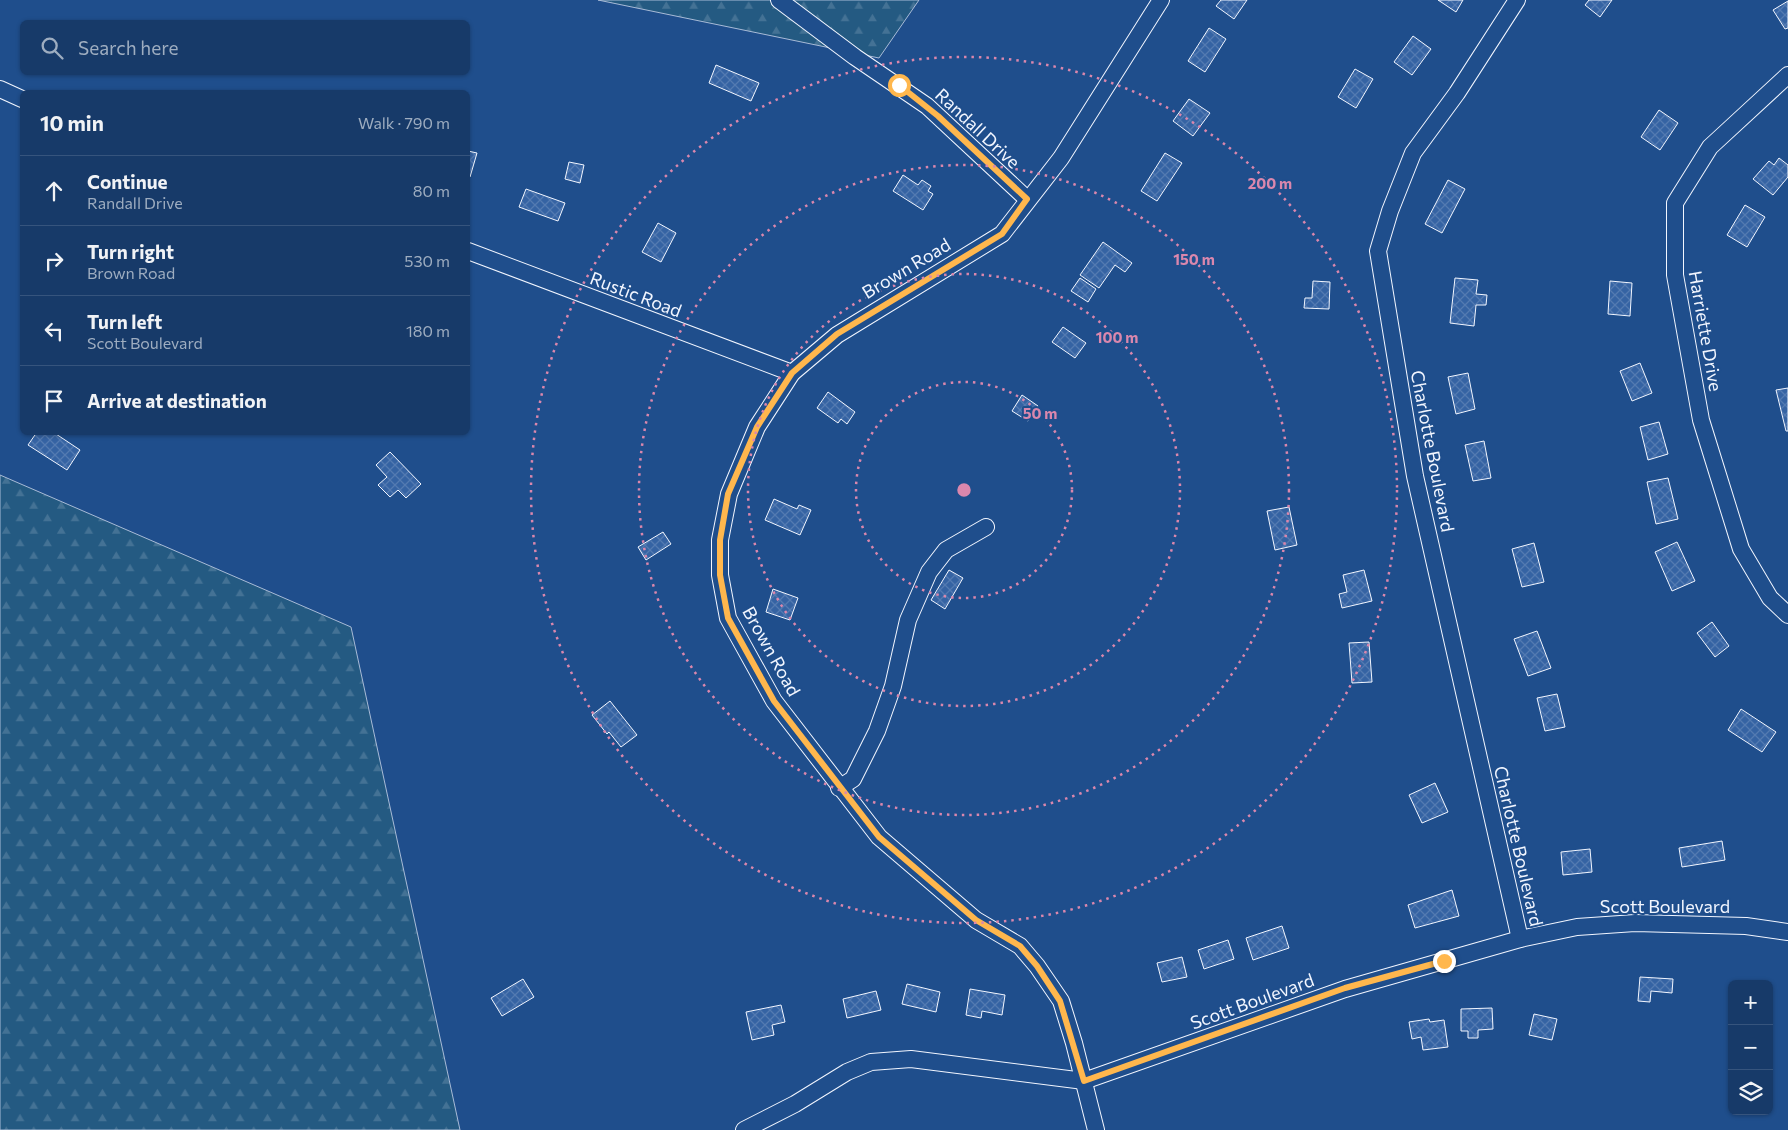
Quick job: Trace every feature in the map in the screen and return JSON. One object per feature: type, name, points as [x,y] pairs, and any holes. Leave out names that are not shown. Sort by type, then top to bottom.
[{"type":"street","name":"Randall Drive","points":[[779,0],[855,57],[927,106],[1027,199]]},
{"type":"street","name":"Brown Road","points":[[1096,1130],[1084,1081],[1060,1001],[1026,953],[1020,946],[976,920],[879,837],[839,788],[774,701],[728,618],[720,575],[720,540],[728,494],[757,427],[792,373],[837,334],[1002,234],[1027,199],[1061,158],[1161,0]]},
{"type":"street","name":"Charlotte Boulevard","points":[[1517,0],[1457,93],[1413,153],[1390,211],[1378,250],[1415,476],[1520,939]]},
{"type":"street","name":"Harriette Drive","points":[[1788,76],[1710,147],[1675,203],[1675,275],[1701,420],[1738,540],[1770,598],[1788,615]]},
{"type":"street","points":[[0,88],[20,98]]},
{"type":"street","name":"Rustic Road","points":[[470,252],[792,373]]},
{"type":"street","points":[[839,788],[853,779],[877,732],[893,686],[908,620],[929,572],[946,550],[986,526]]},
{"type":"street","name":"Scott Boulevard","points":[[744,1130],[795,1104],[847,1072],[871,1062],[911,1058],[1084,1081],[1345,988],[1520,939],[1577,927],[1636,923],[1746,926],[1788,932]]},
{"type":"green space","points":[[598,0],[919,0],[879,58]]},
{"type":"green space","points":[[0,475],[351,627],[460,1130],[0,1130]]},
{"type":"building","points":[[1221,0],[1247,0],[1234,19],[1216,6]]},
{"type":"building","points":[[1438,0],[1463,0],[1456,12]]},
{"type":"building","points":[[1589,0],[1612,0],[1600,17],[1585,5]]},
{"type":"building","points":[[1788,1],[1788,28],[1785,29],[1773,10]]},
{"type":"building","points":[[1209,28],[1226,39],[1205,72],[1188,61]]},
{"type":"building","points":[[1413,36],[1431,49],[1412,75],[1394,62]]},
{"type":"building","points":[[716,65],[759,83],[751,101],[709,83]]},
{"type":"building","points":[[1355,69],[1373,79],[1356,108],[1338,97]]},
{"type":"building","points":[[1189,99],[1210,113],[1193,136],[1173,121]]},
{"type":"building","points":[[1659,110],[1678,123],[1660,150],[1641,137]]},
{"type":"building","points":[[470,151],[477,153],[470,177]]},
{"type":"building","points":[[1165,153],[1182,163],[1157,201],[1141,191]]},
{"type":"building","points":[[1779,158],[1788,165],[1788,177],[1773,195],[1753,179],[1769,161],[1774,165]]},
{"type":"building","points":[[569,162],[584,165],[580,183],[565,179]]},
{"type":"building","points":[[903,175],[918,185],[922,180],[931,186],[928,191],[933,194],[923,210],[893,191]]},
{"type":"building","points":[[1448,180],[1465,189],[1442,233],[1425,224]]},
{"type":"building","points":[[526,189],[565,203],[558,221],[519,207]]},
{"type":"building","points":[[1745,205],[1765,217],[1747,247],[1727,235]]},
{"type":"building","points":[[658,223],[676,233],[661,262],[642,252]]},
{"type":"building","points":[[1103,242],[1132,263],[1125,272],[1115,265],[1099,288],[1080,275]]},
{"type":"building","points":[[1080,278],[1096,289],[1088,302],[1071,291]]},
{"type":"building","points":[[1455,278],[1478,280],[1476,294],[1487,295],[1486,305],[1476,305],[1474,326],[1450,323]]},
{"type":"building","points":[[1313,281],[1330,282],[1329,309],[1304,308],[1305,298],[1312,298]]},
{"type":"building","points":[[1610,281],[1632,283],[1630,316],[1608,314]]},
{"type":"building","points":[[1063,327],[1086,343],[1075,358],[1052,342]]},
{"type":"building","points":[[1640,363],[1652,393],[1632,401],[1620,371]]},
{"type":"building","points":[[1468,373],[1475,409],[1456,414],[1448,377]]},
{"type":"building","points":[[1788,388],[1788,431],[1786,431],[1776,390]]},
{"type":"building","points":[[828,392],[855,412],[847,424],[841,419],[838,423],[817,408]]},
{"type":"building","points":[[1022,395],[1038,406],[1028,421],[1012,411]]},
{"type":"building","points":[[1659,422],[1668,454],[1648,460],[1640,427]]},
{"type":"building","points":[[35,435],[58,435],[80,450],[67,470],[28,445]]},
{"type":"building","points":[[1484,441],[1491,478],[1473,481],[1465,445]]},
{"type":"building","points":[[390,452],[421,484],[406,498],[398,490],[390,497],[378,485],[387,477],[376,465]]},
{"type":"building","points":[[1668,478],[1678,519],[1656,524],[1647,482]]},
{"type":"building","points":[[774,499],[797,509],[799,505],[811,510],[800,535],[765,520]]},
{"type":"building","points":[[1289,507],[1297,545],[1275,550],[1267,511]]},
{"type":"building","points":[[663,532],[671,544],[646,560],[638,547]]},
{"type":"building","points":[[1677,542],[1695,581],[1672,591],[1655,552]]},
{"type":"building","points":[[1534,543],[1544,582],[1522,587],[1512,549]]},
{"type":"building","points":[[949,570],[963,578],[945,609],[931,600]]},
{"type":"building","points":[[1364,570],[1372,601],[1342,608],[1339,594],[1347,592],[1343,575]]},
{"type":"building","points":[[773,589],[798,598],[790,620],[766,612]]},
{"type":"building","points":[[1712,622],[1729,646],[1715,657],[1697,633]]},
{"type":"building","points":[[1537,631],[1551,668],[1528,676],[1514,639]]},
{"type":"building","points":[[1369,642],[1372,682],[1352,683],[1349,643]]},
{"type":"building","points":[[1557,694],[1565,727],[1545,731],[1537,698]]},
{"type":"building","points":[[610,701],[637,735],[621,747],[609,732],[607,734],[592,715]]},
{"type":"building","points":[[1741,709],[1776,732],[1762,752],[1728,730]]},
{"type":"building","points":[[1435,783],[1448,812],[1422,823],[1409,795]]},
{"type":"building","points":[[1722,841],[1725,860],[1682,867],[1679,848]]},
{"type":"building","points":[[1590,849],[1592,872],[1563,875],[1561,852]]},
{"type":"building","points":[[1452,890],[1459,916],[1415,928],[1408,905]]},
{"type":"building","points":[[1282,926],[1289,948],[1253,960],[1246,938]]},
{"type":"building","points":[[1228,940],[1234,959],[1204,969],[1198,950]]},
{"type":"building","points":[[1182,957],[1187,977],[1162,982],[1157,963]]},
{"type":"building","points":[[1640,977],[1673,979],[1672,993],[1651,991],[1650,1002],[1638,1001]]},
{"type":"building","points":[[523,979],[534,997],[502,1016],[491,998]]},
{"type":"building","points":[[907,984],[940,992],[936,1012],[902,1004]]},
{"type":"building","points":[[970,989],[1005,995],[1002,1015],[982,1011],[981,1018],[966,1015]]},
{"type":"building","points":[[876,991],[881,1010],[847,1018],[843,999]]},
{"type":"building","points":[[781,1005],[785,1022],[772,1025],[774,1035],[752,1040],[746,1012]]},
{"type":"building","points":[[1492,1008],[1493,1029],[1478,1030],[1478,1038],[1468,1038],[1468,1031],[1461,1031],[1461,1009]]},
{"type":"building","points":[[1534,1014],[1557,1019],[1552,1040],[1529,1035]]},
{"type":"building","points":[[1429,1019],[1430,1022],[1444,1020],[1448,1047],[1423,1050],[1421,1037],[1412,1039],[1409,1022]]},
{"type":"route","points":[[899,85],[927,106],[1016,191],[1027,199],[1002,234],[837,334],[792,373],[757,427],[728,494],[720,540],[720,575],[728,618],[774,701],[839,788],[879,837],[976,920],[1020,946],[1037,966],[1060,1001],[1074,1042],[1084,1081],[1345,988],[1444,961]]}]
